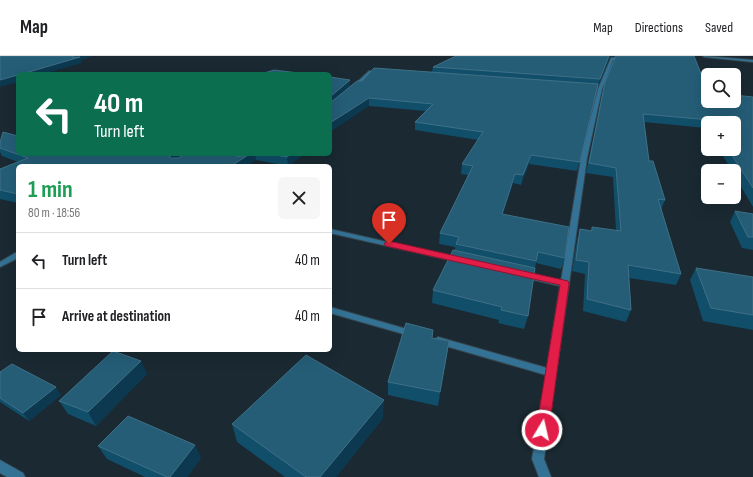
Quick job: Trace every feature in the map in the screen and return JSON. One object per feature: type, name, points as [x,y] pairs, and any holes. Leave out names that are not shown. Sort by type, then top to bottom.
[{"type":"street","points":[[545,477],[538,459],[596,89],[612,59],[627,56]]},
{"type":"street","points":[[705,56],[753,60]]},
{"type":"street","points":[[350,91],[370,72],[386,73]]},
{"type":"street","points":[[332,231],[466,262]]},
{"type":"street","points":[[0,265],[16,256]]},
{"type":"street","points":[[519,273],[565,284]]},
{"type":"street","points":[[332,311],[551,373]]},
{"type":"street","points":[[0,466],[19,477]]},
{"type":"building","points":[[0,56],[80,57],[29,72],[16,72],[16,76],[0,80]]},
{"type":"building","points":[[456,56],[609,56],[600,79],[433,67]]},
{"type":"building","points":[[616,56],[694,56],[701,74],[701,108],[741,108],[741,96],[753,97],[753,188],[741,169],[741,164],[738,164],[732,156],[741,156],[741,116],[701,116],[701,119],[643,114],[649,161],[653,161],[665,200],[658,199],[681,274],[628,265],[631,310],[587,299],[589,262],[576,260],[580,229],[592,231],[592,227],[621,231],[616,168],[589,163],[605,82]]},
{"type":"building","points":[[374,68],[598,84],[580,162],[531,155],[523,175],[515,174],[502,214],[569,227],[565,258],[538,252],[536,261],[456,244],[459,237],[440,233],[473,166],[462,164],[483,132],[415,122],[433,104],[369,98],[332,122],[332,101],[357,81],[362,81]]},
{"type":"building","points":[[274,70],[290,72],[268,72]]},
{"type":"building","points":[[332,77],[350,80],[332,95]]},
{"type":"building","points":[[3,132],[16,135],[16,154],[0,148]]},
{"type":"building","points":[[22,156],[171,156],[169,157],[170,158],[178,158],[182,156],[247,156],[234,164],[16,164],[16,194],[0,190],[0,169],[28,158]]},
{"type":"building","points":[[735,211],[753,214],[753,237],[748,237]]},
{"type":"building","points":[[453,250],[535,268],[528,316],[501,310],[502,307],[433,290]]},
{"type":"building","points":[[696,268],[753,277],[753,315],[711,308]]},
{"type":"building","points":[[406,323],[433,330],[432,338],[449,341],[440,392],[388,382]]},
{"type":"building","points":[[112,352],[141,361],[88,412],[59,401]]},
{"type":"building","points":[[306,355],[384,400],[320,477],[306,477],[232,424]]},
{"type":"building","points":[[12,364],[56,387],[23,413],[0,398],[0,372]]},
{"type":"building","points":[[128,416],[195,445],[170,477],[98,446]]},
{"type":"route","points":[[389,244],[565,284],[542,430]]}]
